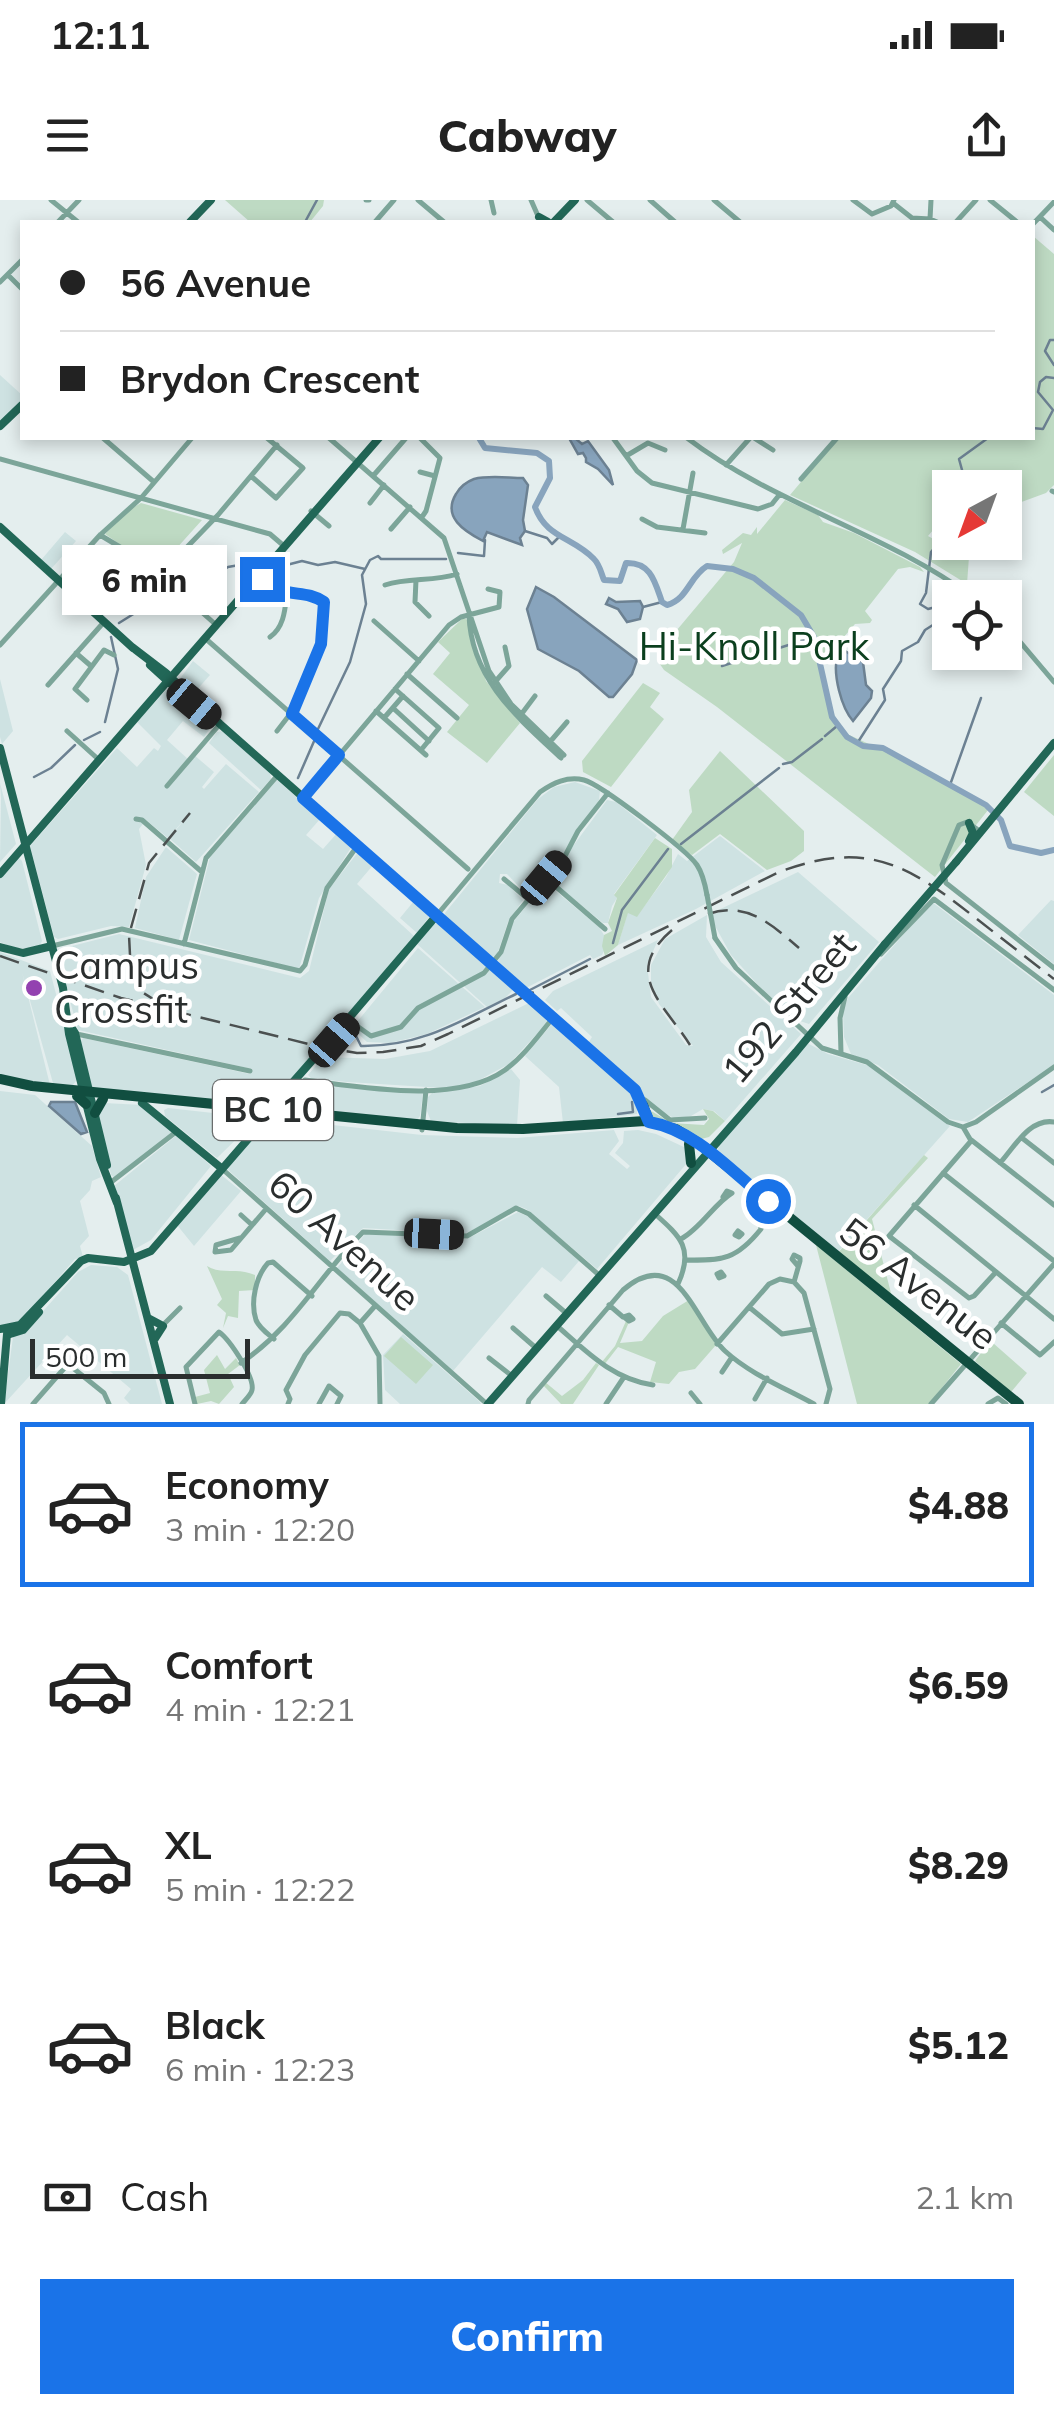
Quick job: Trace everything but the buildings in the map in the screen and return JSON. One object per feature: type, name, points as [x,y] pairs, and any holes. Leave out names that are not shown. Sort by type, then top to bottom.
[{"type":"highway","name":"BC 10","points":[[0,1082],[142,1103],[424,1124],[523,1129],[634,1120],[676,1129],[706,1148]]},
{"type":"highway","name":"BC 10","points":[[88,1095],[504,1134],[648,1127],[706,1148]]},
{"type":"highway","points":[[634,1120],[644,1103]]},
{"type":"highway","points":[[644,1103],[649,1122]]},
{"type":"highway","points":[[691,1163],[706,1148]]},
{"type":"highway","name":"56 Avenue","points":[[706,1148],[779,1212],[1019,1404]]},
{"type":"main road","points":[[192,220],[211,200]]},
{"type":"main road","points":[[551,220],[577,200]]},
{"type":"main road","points":[[0,429],[20,407]]},
{"type":"main road","points":[[0,874],[374,440]]},
{"type":"main road","points":[[0,529],[644,1103]]},
{"type":"main road","points":[[169,679],[258,575]]},
{"type":"main road","name":"192 Street","points":[[808,1034],[848,978],[984,829],[1054,743]]},
{"type":"main road","points":[[0,748],[26,830]]},
{"type":"main road","points":[[0,866],[22,845],[26,830],[98,759]]},
{"type":"main road","points":[[0,768],[170,1404]]},
{"type":"main road","points":[[956,859],[974,832],[969,823]]},
{"type":"main road","points":[[428,907],[445,906]]},
{"type":"main road","points":[[4,1333],[27,1326],[79,1268],[98,1261],[129,1261],[157,1244],[218,1166],[333,1039],[437,915]]},
{"type":"main road","name":"192 Street","points":[[487,1404],[883,942]]},
{"type":"main road","points":[[0,947],[18,952],[46,949]]},
{"type":"main road","points":[[838,999],[848,978]]},
{"type":"main road","name":"60 Avenue","points":[[142,1103],[218,1166]]},
{"type":"main road","points":[[164,1105],[161,1111],[166,1119]]},
{"type":"main road","name":"192 Street","points":[[653,1212],[691,1163]]},
{"type":"main road","points":[[135,1271],[143,1256]]},
{"type":"main road","points":[[129,1261],[145,1316],[163,1326],[152,1341]]},
{"type":"main road","points":[[4,1333],[5,1366]]},
{"type":"main road","points":[[2,1404],[4,1333]]},
{"type":"street","points":[[53,200],[76,220]]},
{"type":"street","points":[[60,220],[79,200]]},
{"type":"street","points":[[376,220],[394,200]]},
{"type":"street","points":[[418,200],[442,220]]},
{"type":"street","points":[[491,200],[494,213]]},
{"type":"street","points":[[531,200],[549,220]]},
{"type":"street","points":[[587,200],[607,220]]},
{"type":"street","points":[[650,200],[673,220]]},
{"type":"street","points":[[714,200],[738,220]]},
{"type":"street","points":[[853,200],[872,214],[894,201],[915,220]]},
{"type":"street","points":[[958,220],[976,200]]},
{"type":"street","points":[[990,200],[1015,220]]},
{"type":"street","points":[[1035,222],[1054,202]]},
{"type":"street","points":[[1040,218],[1054,230]]},
{"type":"street","points":[[3,281],[20,262]]},
{"type":"street","points":[[105,440],[154,482]]},
{"type":"street","points":[[0,645],[100,535],[141,498],[187,440]]},
{"type":"street","points":[[251,476],[276,498],[302,468],[270,440]]},
{"type":"street","points":[[331,440],[446,541],[477,655],[493,684],[563,757]]},
{"type":"street","points":[[373,476],[404,440]]},
{"type":"street","points":[[422,440],[440,458],[422,517]]},
{"type":"street","points":[[614,440],[649,482],[758,509],[772,504],[780,494]]},
{"type":"street","points":[[693,440],[726,465],[947,580]]},
{"type":"street","points":[[726,465],[750,440]]},
{"type":"street","points":[[756,440],[773,450]]},
{"type":"street","points":[[800,478],[836,440]]},
{"type":"street","points":[[626,456],[648,443],[665,450]]},
{"type":"street","points":[[160,575],[277,446]]},
{"type":"street","points":[[0,458],[262,532],[283,545]]},
{"type":"street","points":[[420,472],[435,476]]},
{"type":"street","points":[[682,530],[694,474]]},
{"type":"street","points":[[370,503],[384,486]]},
{"type":"street","points":[[391,530],[410,507]]},
{"type":"street","points":[[312,512],[329,526]]},
{"type":"street","points":[[642,519],[657,527],[705,533]]},
{"type":"street","points":[[100,535],[160,575],[214,624]]},
{"type":"street","points":[[385,585],[457,574]]},
{"type":"street","points":[[258,575],[275,590],[320,598],[324,604],[321,644],[292,714],[277,732]]},
{"type":"street","points":[[416,580],[415,602],[428,616]]},
{"type":"street","points":[[303,798],[452,622],[500,606],[500,592],[488,589]]},
{"type":"street","points":[[270,638],[284,616],[287,593]]},
{"type":"street","points":[[48,686],[104,622]]},
{"type":"street","points":[[374,622],[419,661]]},
{"type":"street","points":[[206,638],[468,868]]},
{"type":"street","points":[[1022,644],[1054,682]]},
{"type":"street","points":[[493,684],[508,666],[505,647]]},
{"type":"street","points":[[88,700],[75,689],[104,650],[114,655]]},
{"type":"street","points":[[76,653],[91,666]]},
{"type":"street","points":[[408,674],[457,718]]},
{"type":"street","points":[[376,711],[423,753],[439,728],[395,689]]},
{"type":"street","points":[[384,718],[403,696]]},
{"type":"street","points":[[520,716],[535,696]]},
{"type":"street","points":[[392,708],[429,741]]},
{"type":"street","points":[[549,745],[567,722]]},
{"type":"street","points":[[166,786],[220,724]]},
{"type":"street","points":[[67,731],[98,759]]},
{"type":"street","points":[[184,944],[210,852],[278,775]]},
{"type":"street","points":[[437,915],[548,786],[568,779],[590,782],[692,859],[703,877],[716,938],[730,962],[822,1048],[868,1062],[948,1122],[964,1126],[976,1122],[1054,1067]]},
{"type":"street","points":[[357,1026],[371,1036],[393,1031],[418,1008],[484,972],[501,952],[510,922],[608,793]]},
{"type":"street","points":[[136,820],[142,820],[202,872]]},
{"type":"street","points":[[984,829],[969,823],[959,826],[942,862],[946,884],[1054,968]]},
{"type":"street","points":[[46,949],[118,929],[302,969],[323,897],[334,874],[358,846]]},
{"type":"street","points":[[546,878],[605,929]]},
{"type":"street","points":[[504,879],[528,899]]},
{"type":"street","points":[[841,1053],[841,1011],[847,994],[930,900],[1054,990]]},
{"type":"street","points":[[304,1080],[426,1090],[468,1087],[499,1074],[517,1060],[553,1018]]},
{"type":"street","points":[[71,1031],[250,1071]]},
{"type":"street","points":[[424,1124],[426,1090]]},
{"type":"street","points":[[644,1103],[674,1121],[704,1118]]},
{"type":"street","points":[[1000,1163],[1034,1125],[1043,1120],[1054,1122]]},
{"type":"street","points":[[964,1126],[972,1140],[1054,1204]]},
{"type":"street","points":[[110,1183],[178,1130]]},
{"type":"street","points":[[1022,1138],[1054,1163]]},
{"type":"street","points":[[972,1140],[889,1236],[971,1298],[996,1272]]},
{"type":"street","name":"60 Avenue","points":[[218,1166],[487,1404]]},
{"type":"street","points":[[932,1404],[1054,1262],[943,1173]]},
{"type":"street","points":[[681,1239],[723,1197]]},
{"type":"street","points":[[914,1205],[1054,1319]]},
{"type":"street","points":[[242,1362],[274,1339],[363,1232],[467,1236],[516,1208],[529,1214],[599,1275]]},
{"type":"street","points":[[240,1238],[216,1245],[216,1252],[228,1252],[266,1209]]},
{"type":"street","points":[[653,1212],[681,1239],[686,1260],[678,1284]]},
{"type":"street","points":[[240,1216],[252,1225]]},
{"type":"street","points":[[686,1260],[718,1261],[748,1244],[762,1225]]},
{"type":"street","points":[[741,1236],[748,1244]]},
{"type":"street","points":[[892,1273],[911,1254]]},
{"type":"street","points":[[718,1261],[720,1272]]},
{"type":"street","points":[[274,1339],[256,1322],[258,1273],[273,1262],[312,1296]]},
{"type":"street","points":[[794,1282],[798,1266]]},
{"type":"street","points":[[528,1404],[629,1284],[660,1276],[678,1284],[717,1344],[732,1357],[814,1404]]},
{"type":"street","points":[[717,1344],[772,1282],[794,1282],[804,1293],[830,1388],[826,1404]]},
{"type":"street","points":[[546,1296],[566,1313]]},
{"type":"street","points":[[610,1305],[624,1317]]},
{"type":"street","points":[[360,1323],[375,1306]]},
{"type":"street","points":[[749,1306],[782,1334],[814,1329]]},
{"type":"street","points":[[149,1330],[163,1326],[180,1308]]},
{"type":"street","points":[[288,1404],[286,1390],[302,1360],[340,1314],[348,1314],[360,1323],[379,1356],[380,1404]]},
{"type":"street","points":[[1002,1324],[1041,1355],[1054,1342]]},
{"type":"street","points":[[556,1325],[602,1365],[624,1378],[653,1385]]},
{"type":"street","points":[[513,1328],[536,1348]]},
{"type":"street","points":[[195,1404],[186,1370],[219,1332],[242,1362],[253,1388],[242,1404]]},
{"type":"street","points":[[722,1372],[732,1357]]},
{"type":"street","points":[[488,1358],[512,1376]]},
{"type":"street","points":[[33,1404],[68,1364],[104,1393],[108,1404]]},
{"type":"street","points":[[606,1404],[624,1378]]},
{"type":"street","points":[[756,1399],[767,1378]]},
{"type":"street","points":[[319,1404],[329,1386],[339,1392],[340,1403]]},
{"type":"street","points":[[691,1393],[700,1404]]},
{"type":"street","name":"56 Avenue","points":[[988,1404],[998,1398],[1006,1404]]},
{"type":"shaded area","points":[[0,375],[20,393],[20,405],[0,425]]},
{"type":"shaded area","points":[[65,532],[76,541],[51,569],[41,560]]},
{"type":"shaded area","points":[[193,661],[210,675],[194,693],[179,680]]},
{"type":"shaded area","points":[[0,679],[13,731],[2,744],[0,737]]},
{"type":"shaded area","points":[[168,688],[213,724],[204,737],[183,721],[167,740],[189,760],[194,755],[214,772],[202,787],[226,764],[259,792],[196,862],[169,838],[191,812],[168,838],[146,820],[139,829],[146,865],[129,927],[111,926],[58,939],[54,937],[30,846],[117,748],[137,767],[154,748],[158,751],[161,746],[137,722]]},
{"type":"shaded area","points":[[223,731],[270,772],[271,779],[261,790],[209,743],[217,732]]},
{"type":"shaded area","points":[[277,780],[321,818],[306,835],[323,849],[338,832],[352,846],[319,898],[299,969],[189,940],[210,857]]},
{"type":"shaded area","points":[[575,782],[600,791],[599,800],[531,893],[525,893],[507,874],[500,874],[499,883],[508,885],[523,900],[508,922],[497,955],[490,958],[446,920],[445,913],[538,799],[554,787]]},
{"type":"shaded area","points":[[0,783],[16,844],[0,862],[1,798]]},
{"type":"shaded area","points":[[607,800],[616,802],[657,835],[614,894],[617,898],[608,923],[603,923],[553,882],[551,876]]},
{"type":"shaded area","points":[[720,836],[765,871],[618,945],[628,912],[637,916],[678,854],[687,861]]},
{"type":"shaded area","points":[[166,847],[197,874],[179,940],[135,928],[146,877]]},
{"type":"shaded area","points":[[359,851],[374,864],[357,884],[414,936],[267,1107],[94,1089],[80,1042],[83,1038],[250,1074],[252,1069],[78,1030],[56,950],[119,934],[300,978],[309,971],[329,889]]},
{"type":"shaded area","points":[[18,857],[42,941],[29,948],[14,948],[0,942],[0,877]]},
{"type":"shaded area","points":[[798,872],[879,942],[809,1024],[797,1020],[731,955],[712,913]]},
{"type":"shaded area","points":[[546,883],[599,927],[604,935],[604,951],[524,989],[498,961],[513,922]]},
{"type":"shaded area","points":[[414,901],[429,917],[417,933],[400,918]]},
{"type":"shaded area","points":[[1054,901],[1054,964],[1018,935]]},
{"type":"shaded area","points":[[932,902],[1054,995],[1054,1065],[968,1122],[949,1119],[878,1065],[851,1054],[844,1037],[843,1011],[848,998]]},
{"type":"shaded area","points":[[707,915],[706,937],[721,962],[801,1034],[725,1121],[714,1111],[703,1109],[676,1119],[660,1111],[587,1045],[592,1037],[561,1008],[557,1011],[545,1000],[553,991],[658,940],[647,965],[651,997],[686,1045],[693,1046],[659,1004],[651,981],[651,965],[665,939]]},
{"type":"shaded area","points":[[440,923],[513,990],[505,998],[487,1007],[417,944],[434,924]]},
{"type":"shaded area","points":[[418,948],[485,1007],[427,1034],[390,1043],[367,1042],[352,1028]]},
{"type":"shaded area","points":[[0,952],[50,971],[78,1078],[73,1085],[53,1083],[22,972],[50,1085],[0,1075]]},
{"type":"shaded area","points":[[531,1002],[546,1015],[547,1023],[509,1064],[470,1085],[443,1088],[347,1082],[308,1075],[323,1057],[385,1059],[430,1051]]},
{"type":"shaded area","points":[[551,1025],[557,1025],[628,1090],[637,1104],[637,1114],[563,1123],[559,1087],[525,1056]]},
{"type":"shaded area","points":[[807,1043],[828,1054],[870,1066],[950,1126],[837,1253],[718,1150],[719,1144]]},
{"type":"shaded area","points":[[511,1069],[520,1080],[517,1126],[431,1121],[427,1111],[432,1093],[480,1086]]},
{"type":"shaded area","points":[[301,1083],[423,1093],[420,1116],[417,1120],[284,1107]]},
{"type":"shaded area","points":[[0,1091],[35,1095],[92,1146],[101,1177],[92,1181],[80,1201],[89,1236],[80,1246],[83,1257],[75,1259],[19,1323],[0,1326]]},
{"type":"shaded area","points":[[104,1103],[143,1105],[173,1132],[115,1178],[111,1175],[97,1113]]},
{"type":"shaded area","points":[[164,1110],[258,1118],[217,1158],[165,1116]]},
{"type":"shaded area","points":[[270,1118],[422,1135],[517,1138],[614,1130],[619,1141],[609,1154],[627,1169],[630,1166],[615,1153],[623,1143],[624,1131],[638,1130],[686,1148],[687,1163],[597,1269],[519,1206],[465,1234],[363,1228],[330,1261],[226,1168]]},
{"type":"shaded area","points":[[177,1135],[211,1166],[151,1240],[133,1250],[114,1186]]},
{"type":"shaded area","points":[[220,1174],[241,1191],[194,1246],[177,1225]]},
{"type":"shaded area","points":[[518,1212],[579,1261],[561,1282],[542,1267],[453,1371],[337,1268],[366,1233],[467,1239]]},
{"type":"shaded area","points":[[91,1265],[117,1267],[128,1275],[162,1404],[130,1404],[124,1398],[131,1389],[67,1335],[4,1404],[13,1337],[28,1328],[78,1272]]},
{"type":"shaded area","points":[[403,1334],[481,1404],[400,1404],[385,1390],[383,1355]]},
{"type":"green space","points":[[225,200],[324,200],[312,220],[248,220]]},
{"type":"green space","name":"Hi-Knoll Park","points":[[1035,238],[1054,254],[1054,485],[1046,493],[1022,502],[1022,470],[932,470],[932,531],[928,536],[932,538],[932,560],[969,560],[967,580],[960,580],[915,552],[790,495],[836,440],[1035,440]]},
{"type":"green space","name":"Hi-Knoll Park","points":[[785,500],[924,572],[910,567],[898,569],[865,611],[870,623],[855,624],[820,665],[832,711],[845,733],[921,768],[978,800],[988,810],[935,877],[664,670],[657,660],[669,646],[666,643],[734,562],[742,543],[723,554],[722,550],[743,533],[751,535],[757,527],[757,534]]},
{"type":"green space","points":[[141,503],[202,520],[157,570],[105,534],[127,511]]},
{"type":"green space","points":[[463,618],[468,620],[486,681],[520,723],[487,763],[447,732],[469,705],[433,674],[450,653],[438,642]]},
{"type":"green space","points":[[643,683],[660,693],[650,707],[664,719],[611,787],[583,772],[582,761]]},
{"type":"green space","points":[[720,751],[804,831],[804,851],[791,861],[767,870],[720,834],[692,855],[672,840],[692,812],[689,790]]},
{"type":"green space","points":[[1054,755],[1054,816],[1024,792]]},
{"type":"green space","points":[[655,838],[672,849],[672,867],[637,917],[628,913],[618,945],[605,956],[602,946],[604,935],[612,931],[608,923],[617,898],[614,895]]},
{"type":"green space","points":[[648,1109],[671,1123],[704,1125],[709,1119],[703,1109],[713,1111],[725,1121],[709,1137],[701,1139],[650,1118]]},
{"type":"green space","points":[[924,1155],[928,1158],[872,1219],[892,1297],[837,1254]]},
{"type":"green space","points":[[816,1245],[961,1364],[929,1404],[857,1404]]},
{"type":"green space","points":[[207,1266],[255,1275],[255,1290],[239,1291],[238,1318],[228,1316],[223,1328],[226,1313],[217,1305],[222,1299]]},
{"type":"green space","points":[[689,1300],[716,1345],[695,1369],[679,1372],[669,1384],[650,1382],[656,1362],[618,1347],[604,1365],[601,1363],[615,1346],[626,1321],[629,1322],[620,1343],[642,1341],[663,1316]]},
{"type":"green space","points":[[401,1337],[433,1365],[416,1384],[384,1356]]},
{"type":"green space","points":[[993,1343],[1027,1373],[1011,1392],[975,1361]]},
{"type":"green space","points":[[217,1355],[225,1369],[236,1358],[240,1365],[228,1374],[234,1387],[219,1404],[197,1404],[195,1397],[210,1393],[204,1370]]},
{"type":"green space","points":[[596,1363],[599,1365],[573,1404],[561,1404],[543,1385],[545,1382],[562,1396],[583,1380]]},
{"type":"water","points":[[570,440],[582,444],[588,441],[609,470],[613,485],[586,462],[583,453],[578,454]]},
{"type":"water","points":[[486,477],[523,478],[528,485],[522,545],[487,532],[483,541],[462,528],[453,516],[452,502],[468,482]]},
{"type":"water","points":[[536,587],[637,660],[632,674],[613,697],[579,671],[538,649],[527,609]]},
{"type":"water","points":[[609,598],[616,602],[640,601],[640,619],[627,622],[618,609],[606,604]]},
{"type":"water","points":[[845,651],[863,662],[866,685],[872,691],[853,721],[842,699],[836,673],[837,657]]},
{"type":"water","points":[[51,1102],[75,1102],[87,1132],[81,1134],[49,1106]]},
{"type":"waterway","points":[[306,220],[317,200]]},
{"type":"waterway","points":[[1054,340],[1050,340],[1045,351],[1054,365]]},
{"type":"waterway","points":[[1035,428],[1043,429],[1053,410],[1038,392],[1040,382],[1046,377],[1054,378]]},
{"type":"waterway","points":[[480,440],[485,448],[537,453],[549,461],[550,478],[535,507],[546,525],[594,559],[604,580],[620,581],[626,563],[641,566],[651,575],[667,605],[680,598],[707,566],[733,569],[754,578],[801,615],[814,637],[832,717],[847,737],[863,746],[883,748],[986,805],[1001,820],[1010,846],[1041,853],[1054,850]]},
{"type":"waterway","points":[[962,470],[959,459],[985,440]]},
{"type":"waterway","points":[[525,531],[547,538],[552,544],[560,536]]},
{"type":"waterway","points":[[458,553],[484,556],[485,540]]},
{"type":"waterway","points":[[858,742],[885,700],[883,689],[901,661],[902,651],[918,642],[925,630],[936,623],[936,607],[928,609],[920,604],[926,593],[932,551]]},
{"type":"waterway","points":[[318,729],[350,662],[366,604],[362,575],[370,560],[378,556],[446,559]]},
{"type":"waterway","points":[[271,569],[302,561],[318,565],[335,562],[365,569]]},
{"type":"waterway","points":[[190,592],[228,567],[256,562]]},
{"type":"waterway","points":[[119,623],[167,593]]},
{"type":"waterway","points":[[643,607],[662,602]]},
{"type":"waterway","points":[[105,722],[118,669],[111,637]]},
{"type":"waterway","points":[[722,666],[814,637]]},
{"type":"waterway","points":[[950,785],[981,698]]},
{"type":"waterway","points":[[825,736],[837,726]]},
{"type":"waterway","points":[[84,740],[100,732]]},
{"type":"waterway","points":[[298,778],[315,739]]},
{"type":"waterway","points":[[783,764],[792,762],[822,739]]},
{"type":"waterway","points":[[34,777],[51,768],[75,745]]},
{"type":"waterway","points":[[681,844],[779,768]]},
{"type":"waterway","points":[[613,943],[622,910],[668,849]]},
{"type":"waterway","points":[[528,991],[590,959]]},
{"type":"waterway","points":[[330,1045],[356,1036],[361,1046],[423,1037],[516,994]]},
{"type":"waterway","points":[[1042,1092],[1054,1085]]},
{"type":"waterway","points":[[618,1114],[633,1112],[632,1102]]},
{"type":"railway","points":[[161,1004],[142,992],[131,975],[129,935],[149,863],[190,813]]},
{"type":"railway","points":[[0,956],[121,998],[321,1047],[357,1053],[383,1052],[421,1046],[448,1034],[779,872],[836,858],[861,858],[883,862],[927,882],[1054,979]]},
{"type":"railway","points":[[708,914],[735,910],[758,917],[799,948]]},
{"type":"railway","points":[[672,930],[657,946],[649,975],[660,1003],[690,1045]]},
{"type":"place","name":"Campus Crossfit","points":[[34,988]]},
{"type":"route","points":[[262,579],[277,592],[317,597],[324,602],[321,644],[292,714],[339,755],[303,798],[635,1090],[649,1122],[676,1129],[697,1142],[768,1201]]}]
